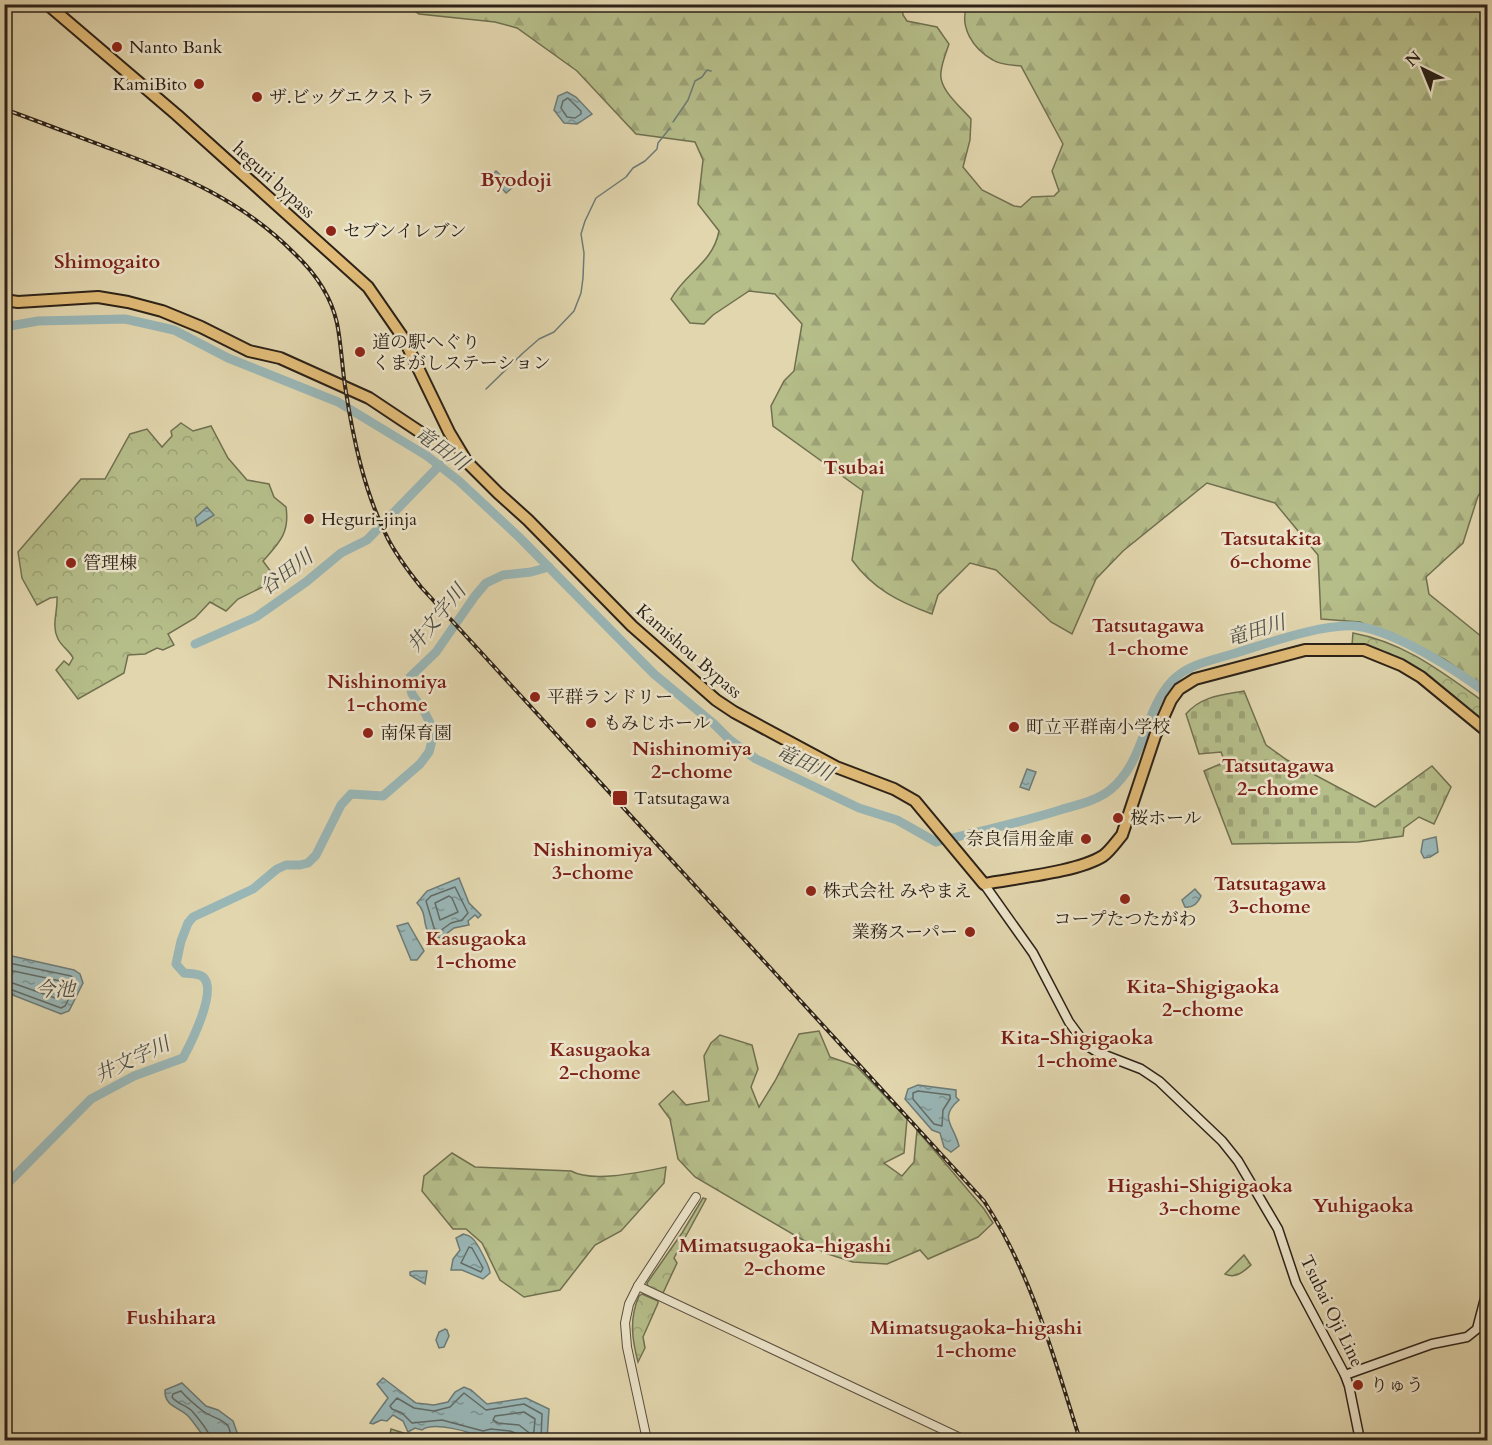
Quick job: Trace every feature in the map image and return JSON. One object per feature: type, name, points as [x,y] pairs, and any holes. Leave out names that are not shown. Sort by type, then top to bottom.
[{"type":"highway","name":"heguri bypass","points":[[46,4],[177,115],[368,287],[404,339],[456,446]]},
{"type":"highway","points":[[4,300],[18,302],[98,297],[162,311],[249,351],[280,357],[369,398],[435,442],[456,446]]},
{"type":"highway","name":"Kamishou Bypass","points":[[456,446],[476,473],[528,520],[632,626],[716,700],[754,724],[836,767],[902,793],[915,801],[984,884]]},
{"type":"highway","points":[[984,884],[1080,867],[1104,854],[1122,835],[1155,736],[1171,700],[1179,689],[1196,679],[1305,650],[1364,650],[1401,665],[1421,677],[1488,732]]},
{"type":"main road","name":"Tsubai Oji Line","points":[[984,884],[1033,953],[1069,1022],[1086,1045],[1097,1052],[1141,1069],[1159,1081],[1222,1141],[1238,1161],[1278,1229],[1296,1283],[1345,1375],[1360,1440]]},
{"type":"main road","points":[[1345,1375],[1432,1344],[1473,1334],[1477,1329],[1488,1287]]},
{"type":"main road","points":[[1471,1440],[1488,1436]]},
{"type":"street","points":[[647,1440],[627,1347],[625,1323],[629,1304],[638,1286],[696,1197]]},
{"type":"street","points":[[638,1286],[964,1440]]},
{"type":"green space","points":[[408,5],[902,5],[903,15],[907,21],[937,27],[949,44],[942,65],[943,85],[971,119],[970,140],[963,167],[982,190],[1014,206],[1021,207],[1032,197],[1054,196],[1059,191],[1052,171],[1063,144],[1021,66],[996,62],[974,44],[966,29],[967,5],[1487,5],[1487,484],[1478,496],[1463,543],[1426,577],[1429,594],[1487,641],[1487,689],[1444,659],[1360,622],[1321,619],[1318,555],[1275,503],[1207,483],[1123,551],[1096,579],[1072,634],[1051,622],[996,570],[970,563],[938,595],[932,614],[909,605],[878,587],[852,560],[863,491],[773,426],[771,406],[784,381],[794,371],[802,324],[775,294],[749,291],[713,315],[704,324],[690,323],[671,299],[711,251],[719,231],[698,204],[703,160],[695,142],[636,134],[577,71],[517,28],[495,22],[419,14]]},
{"type":"green space","points":[[181,423],[193,431],[211,426],[228,458],[247,480],[269,484],[274,497],[286,507],[285,531],[263,561],[277,580],[238,599],[226,611],[210,602],[195,618],[168,634],[174,645],[163,650],[157,648],[145,654],[128,655],[124,673],[78,699],[56,670],[64,661],[69,665],[73,658],[56,634],[57,597],[37,605],[22,578],[18,552],[81,479],[105,479],[130,434],[147,429],[162,447],[172,436],[171,431]]},
{"type":"green space","points":[[1353,633],[1391,644],[1408,652],[1487,704],[1487,729],[1431,681],[1352,645]]},
{"type":"green space","points":[[1244,691],[1266,745],[1287,760],[1375,807],[1432,766],[1451,787],[1434,824],[1419,817],[1404,828],[1403,836],[1358,842],[1232,844],[1204,771],[1225,762],[1221,752],[1199,754],[1186,714],[1205,700]]},
{"type":"green space","points":[[819,1031],[830,1057],[856,1066],[907,1119],[904,1153],[884,1163],[902,1176],[914,1162],[917,1130],[984,1209],[993,1223],[978,1237],[928,1259],[920,1250],[887,1264],[853,1262],[825,1253],[695,1177],[678,1159],[670,1119],[659,1104],[673,1091],[686,1105],[709,1101],[704,1056],[711,1043],[720,1035],[752,1045],[758,1069],[751,1087],[759,1107],[799,1034]]},
{"type":"green space","points":[[452,1153],[475,1167],[571,1171],[592,1176],[617,1175],[666,1167],[664,1183],[621,1231],[595,1245],[560,1290],[524,1297],[500,1280],[482,1243],[466,1229],[453,1229],[422,1191],[424,1176]]},
{"type":"green space","points":[[703,1198],[706,1199],[674,1258],[677,1263],[663,1293],[648,1287],[647,1283]]},
{"type":"green space","points":[[1244,1255],[1251,1265],[1236,1275],[1225,1274]]},
{"type":"green space","points":[[642,1294],[658,1303],[643,1337],[645,1348],[638,1362],[633,1337],[633,1321],[636,1304]]},
{"type":"green space","points":[[391,1429],[425,1440],[389,1440]]},
{"type":"water","points":[[567,92],[576,97],[592,114],[577,124],[564,123],[554,110],[558,96]]},
{"type":"water","points":[[496,171],[512,186],[506,193],[491,176]]},
{"type":"water","points":[[207,507],[214,515],[197,526],[195,518]]},
{"type":"water","points":[[1027,769],[1036,772],[1029,790],[1020,787]]},
{"type":"water","points":[[1436,837],[1438,852],[1424,858],[1421,852],[1423,840]]},
{"type":"water","points":[[459,878],[469,903],[481,915],[478,918],[475,915],[468,921],[469,925],[454,928],[441,938],[434,936],[429,933],[421,908],[417,903],[427,891]]},
{"type":"water","points":[[1195,889],[1201,896],[1200,899],[1193,906],[1185,907],[1182,900]]},
{"type":"water","points":[[408,923],[424,951],[417,960],[411,960],[397,926]]},
{"type":"water","name":"今池","points":[[5,956],[74,970],[80,974],[83,983],[69,1011],[61,1014],[5,992]]},
{"type":"water","points":[[918,1085],[956,1090],[956,1097],[959,1100],[949,1112],[948,1117],[959,1146],[951,1152],[944,1147],[940,1133],[932,1130],[905,1099],[908,1089]]},
{"type":"water","points":[[463,1234],[474,1240],[486,1260],[490,1273],[483,1279],[462,1270],[451,1270],[453,1259],[460,1250],[456,1238]]},
{"type":"water","points":[[427,1271],[425,1284],[410,1275],[410,1272]]},
{"type":"water","points":[[445,1329],[449,1336],[444,1347],[439,1348],[436,1340],[439,1332]]},
{"type":"water","points":[[383,1378],[416,1403],[434,1405],[448,1402],[455,1392],[464,1387],[487,1404],[526,1398],[549,1409],[547,1440],[516,1440],[515,1437],[491,1435],[483,1438],[461,1430],[443,1427],[422,1430],[415,1428],[408,1432],[403,1421],[393,1415],[387,1421],[370,1423],[388,1398],[377,1384]]},
{"type":"water","points":[[182,1383],[206,1406],[218,1410],[233,1421],[238,1435],[234,1440],[206,1440],[189,1417],[167,1400],[165,1390]]},
{"type":"waterway","points":[[673,122],[688,100],[695,81],[707,70],[711,71]]},
{"type":"waterway","points":[[486,389],[539,339],[554,332],[574,311],[581,293],[583,278],[584,253],[581,234],[596,198],[645,161],[657,149],[658,143],[670,128]]},
{"type":"waterway","name":"竜田川","points":[[4,327],[38,321],[125,319],[174,330],[228,358],[338,402],[427,456],[459,481],[519,537],[654,674],[730,740],[756,759],[859,808],[897,820],[936,842],[1045,815],[1105,794],[1122,779],[1137,751],[1155,706],[1163,692],[1180,674],[1204,662],[1297,635],[1342,626],[1371,629],[1424,652],[1488,694]]},
{"type":"waterway","points":[[427,456],[434,446]]},
{"type":"waterway","name":"谷田川","points":[[195,644],[256,617],[306,582],[341,553],[367,540],[440,465]]},
{"type":"waterway","name":"井文字川","points":[[4,1187],[91,1099],[134,1076],[183,1058],[202,1017],[207,993],[207,984],[203,977],[184,973],[176,964],[188,923],[193,917],[253,889],[277,869],[286,865],[308,863],[316,855],[341,805],[351,794],[383,796],[420,764],[429,752],[433,734],[424,711],[412,694],[409,684],[410,677],[436,652],[486,583],[503,575],[531,572],[549,567]]},
{"type":"railway","points":[[4,109],[137,159],[209,191],[254,218],[275,235],[309,269],[321,285],[334,313],[348,406],[360,464],[372,503],[399,558],[421,587],[984,1201],[1001,1229],[1029,1287],[1080,1440]]},
{"type":"place","name":"Nanto Bank","points":[[117,47]]},
{"type":"place","name":"KamiBito","points":[[199,84]]},
{"type":"place","name":"ザ.ビッグエクストラ","points":[[257,97]]},
{"type":"place","name":"セブンイレブン","points":[[331,231]]},
{"type":"place","name":"道の駅へぐり くまがしステーション","points":[[360,352]]},
{"type":"place","name":"Heguri-jinja","points":[[309,519]]},
{"type":"place","name":"管理棟","points":[[71,563]]},
{"type":"place","name":"平群ランドリー","points":[[535,697]]},
{"type":"place","name":"もみじホール","points":[[591,723]]},
{"type":"place","name":"町立平群南小学校","points":[[1014,727]]},
{"type":"place","name":"南保育園","points":[[368,733]]},
{"type":"place","name":"Tatsutagawa","points":[[620,798]]},
{"type":"place","name":"桜ホール","points":[[1118,818]]},
{"type":"place","name":"奈良信用金庫","points":[[1086,839]]},
{"type":"place","name":"株式会社 みやまえ","points":[[811,891]]},
{"type":"place","name":"コープたつたがわ","points":[[1125,899]]},
{"type":"place","name":"業務スーパー","points":[[970,932]]},
{"type":"place","name":"りゅう","points":[[1358,1385]]},
{"type":"district","name":"Byodoji","points":[[516,179]]},
{"type":"district","name":"Shimogaito","points":[[107,261]]},
{"type":"district","name":"Tsubai","points":[[854,467]]},
{"type":"district","name":"Tatsutakita 6-chome","points":[[1271,550]]},
{"type":"district","name":"Tatsutagawa 1-chome","points":[[1148,636]]},
{"type":"district","name":"Nishinomiya 1-chome","points":[[387,692]]},
{"type":"district","name":"Nishinomiya 2-chome","points":[[692,760]]},
{"type":"district","name":"Tatsutagawa 2-chome","points":[[1278,776]]},
{"type":"district","name":"Nishinomiya 3-chome","points":[[593,860]]},
{"type":"district","name":"Tatsutagawa 3-chome","points":[[1270,894]]},
{"type":"district","name":"Kasugaoka 1-chome","points":[[476,950]]},
{"type":"district","name":"Kita-Shigigaoka 2-chome","points":[[1203,998]]},
{"type":"district","name":"Kita-Shigigaoka 1-chome","points":[[1077,1048]]},
{"type":"district","name":"Kasugaoka 2-chome","points":[[600,1060]]},
{"type":"district","name":"Higashi-Shigigaoka 3-chome","points":[[1200,1196]]},
{"type":"district","name":"Yuhigaoka","points":[[1363,1205]]},
{"type":"district","name":"Mimatsugaoka-higashi 2-chome","points":[[785,1256]]},
{"type":"district","name":"Fushihara","points":[[171,1317]]},
{"type":"district","name":"Mimatsugaoka-higashi 1-chome","points":[[976,1338]]}]
